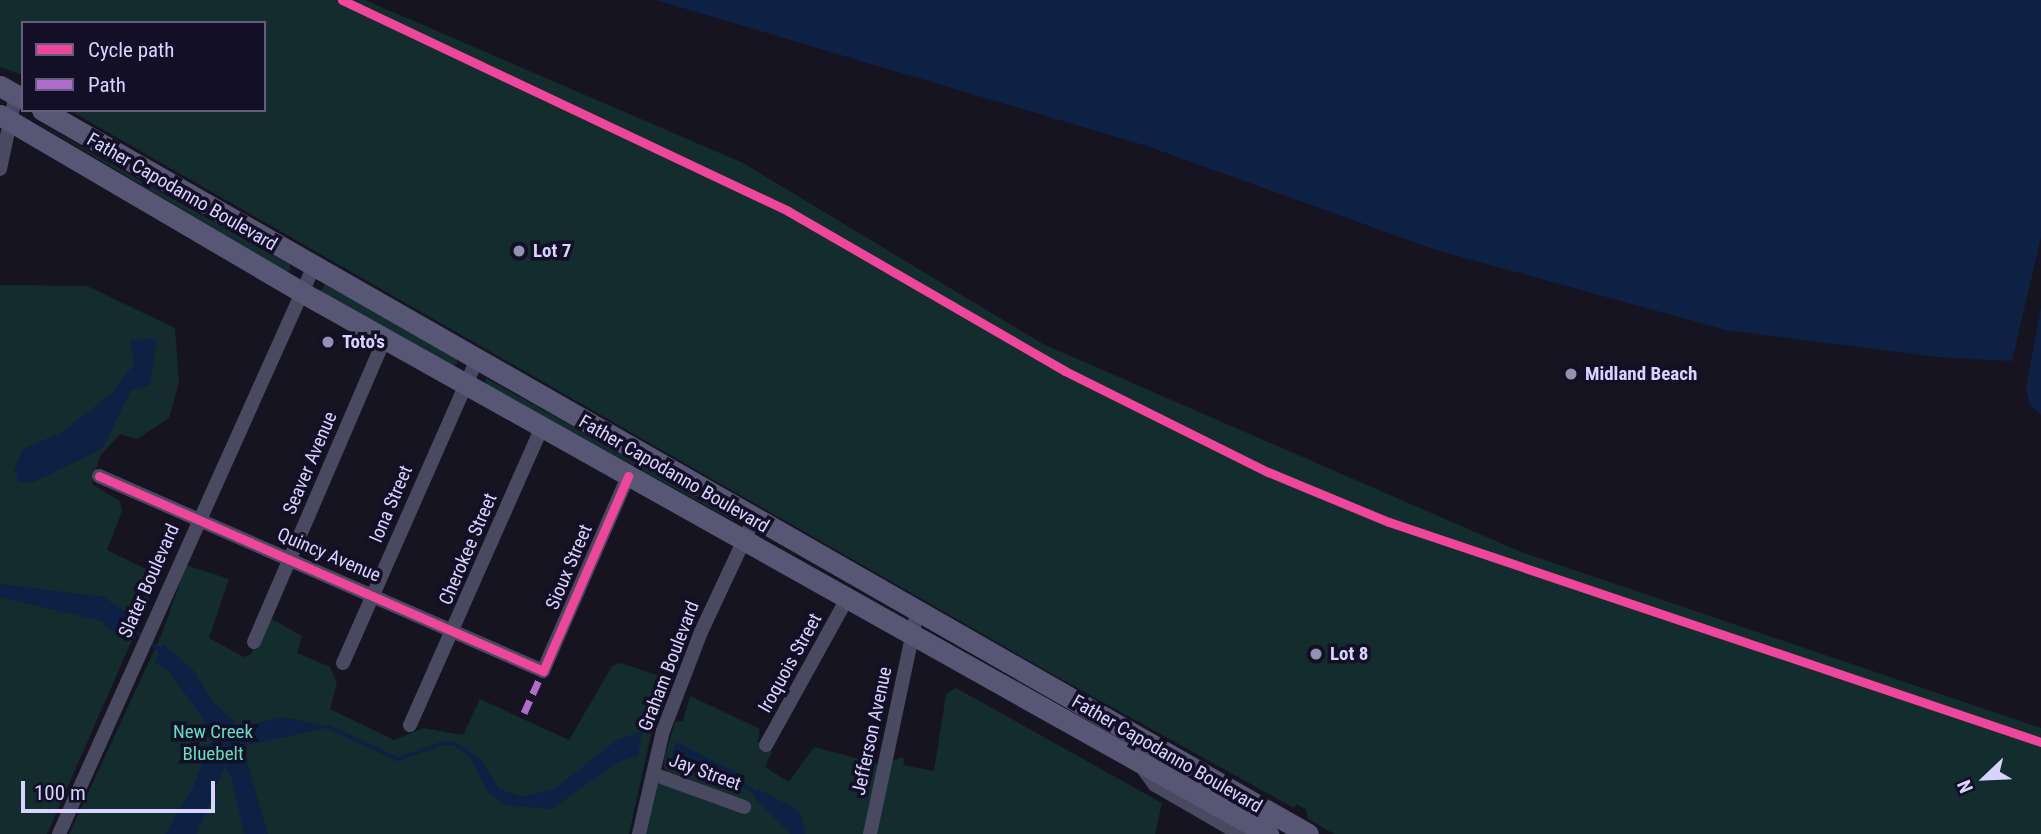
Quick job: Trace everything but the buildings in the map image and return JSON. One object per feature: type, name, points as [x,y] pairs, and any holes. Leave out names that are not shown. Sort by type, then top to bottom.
[{"type":"main road","name":"Father Capodanno Boulevard","points":[[45,112],[313,268],[917,612],[1253,827]]},
{"type":"main road","name":"Father Capodanno Boulevard","points":[[4,118],[302,291],[1253,827],[1308,834]]},
{"type":"street","points":[[0,169],[4,118],[13,93]]},
{"type":"street","name":"Slater Boulevard","points":[[59,834],[197,520],[313,268]]},
{"type":"street","name":"Seaver Avenue","points":[[254,642],[385,338]]},
{"type":"street","name":"Iona Street","points":[[343,663],[476,361]]},
{"type":"street","name":"Cherokee Street","points":[[410,725],[542,427]]},
{"type":"street","name":"Quincy Avenue","points":[[99,476],[197,520],[291,557],[543,671]]},
{"type":"street","name":"Sioux Street","points":[[543,671],[628,476]]},
{"type":"street","name":"Graham Boulevard","points":[[639,834],[663,731],[701,632],[754,519]]},
{"type":"street","name":"Iroquois Street","points":[[766,745],[847,599]]},
{"type":"street","name":"Jefferson Avenue","points":[[870,834],[917,612]]},
{"type":"street","points":[[913,637],[937,624]]},
{"type":"street","name":"Jay Street","points":[[653,774],[744,807]]},
{"type":"green space","points":[[0,0],[365,0],[743,163],[1043,344],[1521,552],[2041,728],[2041,834],[1334,834],[1308,819],[1306,809],[1296,804],[1294,808],[1061,679],[72,112],[266,112],[266,21],[21,21],[21,74],[0,67]]},
{"type":"green space","points":[[35,121],[289,264],[291,270],[286,272]]},
{"type":"green space","points":[[325,284],[456,358],[458,364],[452,365],[321,291]]},
{"type":"green space","points":[[0,285],[87,286],[175,328],[179,383],[169,418],[137,439],[120,434],[100,456],[92,484],[120,501],[122,511],[107,550],[160,576],[47,834],[0,834]]},
{"type":"green space","points":[[486,378],[734,517],[734,521],[485,384]]},
{"type":"green space","name":"New Creek Bluebelt","points":[[186,565],[229,579],[209,638],[244,657],[251,654],[270,618],[302,636],[297,653],[330,667],[337,683],[330,709],[394,740],[423,728],[463,735],[480,699],[569,740],[612,666],[621,663],[669,679],[658,703],[629,834],[69,834],[163,631]]},
{"type":"green space","points":[[956,688],[1162,803],[1155,834],[877,834],[892,761],[903,757],[904,765],[934,771],[946,694]]},
{"type":"green space","points":[[690,696],[760,729],[758,742],[772,751],[765,767],[789,782],[814,747],[879,764],[866,834],[644,834],[656,785],[673,777],[664,768],[664,759],[675,722],[683,721]]},
{"type":"water","points":[[656,0],[2041,0],[2041,237],[2012,361],[1937,357],[1726,330],[1436,250],[1147,146]]},
{"type":"water","points":[[2041,307],[2041,415],[2030,405],[2026,388]]},
{"type":"water","points":[[157,339],[150,385],[131,390],[103,448],[34,482],[19,482],[14,470],[23,449],[62,432],[112,393],[134,364],[130,340]]},
{"type":"water","points":[[0,584],[104,597],[132,617],[126,632],[112,631],[101,621],[0,597]]},
{"type":"water","points":[[163,644],[194,671],[211,699],[240,727],[283,717],[331,727],[242,746],[268,834],[244,834],[231,776],[224,768],[197,834],[165,834],[193,787],[211,742],[206,723],[168,670],[155,663]]},
{"type":"water","points":[[642,731],[638,756],[618,762],[552,809],[505,805],[487,791],[468,752],[480,758],[499,789],[523,797],[554,789],[617,740]]},
{"type":"water","points":[[676,742],[736,772],[746,786],[722,788],[671,760]]},
{"type":"water","points":[[758,789],[800,811],[805,834],[791,834],[755,799]]},
{"type":"waterway","points":[[127,624],[143,637]]},
{"type":"waterway","points":[[149,641],[162,652]]},
{"type":"waterway","points":[[329,727],[398,759],[444,743],[454,743],[472,755]]},
{"type":"waterway","points":[[745,785],[758,795]]},
{"type":"marked path","points":[[524,713],[543,671]]},
{"type":"cycle path","points":[[342,0],[788,211],[1065,371],[1268,472],[1389,522],[2041,742]]},
{"type":"cycle path","points":[[99,476],[543,671],[628,476]]},
{"type":"place","name":"Lot 7","points":[[519,251]]},
{"type":"place","name":"Toto's","points":[[328,342]]},
{"type":"place","name":"Midland Beach","points":[[1571,374]]},
{"type":"place","name":"Lot 8","points":[[1316,654]]}]
